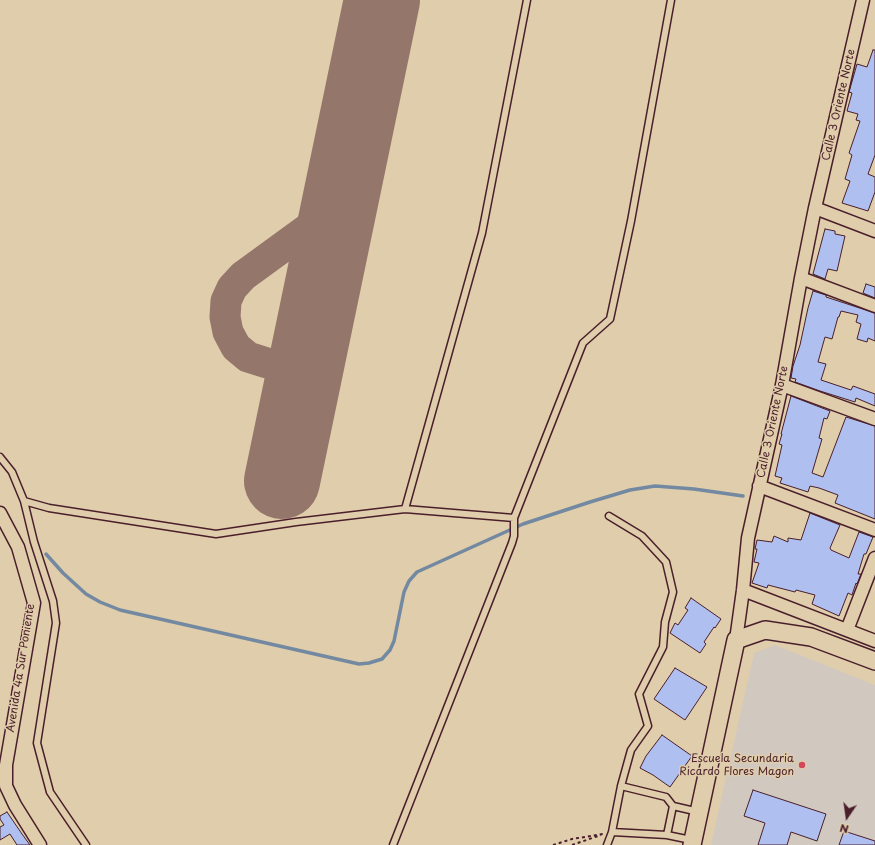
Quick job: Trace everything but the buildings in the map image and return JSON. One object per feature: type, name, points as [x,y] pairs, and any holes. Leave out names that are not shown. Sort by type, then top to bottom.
[{"type":"street","name":"Calle 3 Oriente Norte","points":[[692,843],[736,640],[748,538],[758,501],[759,486],[782,385],[815,208],[863,0]]},
{"type":"street","points":[[815,208],[875,231]]},
{"type":"street","points":[[801,278],[875,306]]},
{"type":"street","points":[[782,385],[875,419]]},
{"type":"street","points":[[759,486],[875,530]]},
{"type":"street","name":"Avenida 4a Sur Poniente","points":[[0,513],[18,547],[34,603],[6,765],[6,786],[14,805],[40,845]]},
{"type":"street","points":[[847,630],[875,558]]},
{"type":"street","points":[[743,590],[875,641]]},
{"type":"street","points":[[736,640],[764,630],[811,637],[875,661]]},
{"type":"lane","points":[[405,509],[482,233],[527,0]]},
{"type":"lane","points":[[393,845],[514,536],[514,520],[583,343],[610,319],[631,221],[671,0]]},
{"type":"lane","points":[[0,457],[12,472],[24,501],[34,542],[53,601],[56,623],[37,743],[50,792],[86,845]]},
{"type":"lane","points":[[24,501],[49,508],[216,534],[296,522],[405,509],[514,520]]},
{"type":"lane","points":[[607,845],[612,832],[621,786],[631,750],[648,726],[639,694],[663,647],[665,622],[673,592],[666,562],[642,536],[609,516]]},
{"type":"lane","points":[[621,786],[666,796],[673,806],[699,812]]},
{"type":"lane","points":[[667,835],[673,806]]},
{"type":"lane","points":[[612,832],[667,835],[692,843]]},
{"type":"path","points":[[553,845],[572,839],[612,832]]},
{"type":"path","points":[[572,845],[612,832]]},
{"type":"shaded area","name":"Escuela Secundaria Ricardo Flores Magon","points":[[775,645],[875,685],[875,845],[711,845],[754,653]]},
{"type":"waterway","points":[[46,554],[63,573],[86,594],[100,602],[120,610],[359,664],[382,659],[390,650],[394,641],[404,592],[409,581],[417,572],[523,524],[630,490],[655,486],[694,489],[743,496]]},
{"type":"taxiway","points":[[305,368],[267,363],[248,357],[236,347],[228,332],[225,317],[226,301],[232,288],[243,276],[339,206]]},
{"type":"runway","points":[[282,481],[382,0]]},
{"type":"place","name":"Escuela Secundaria Ricardo Flores Magon","points":[[802,765]]}]
